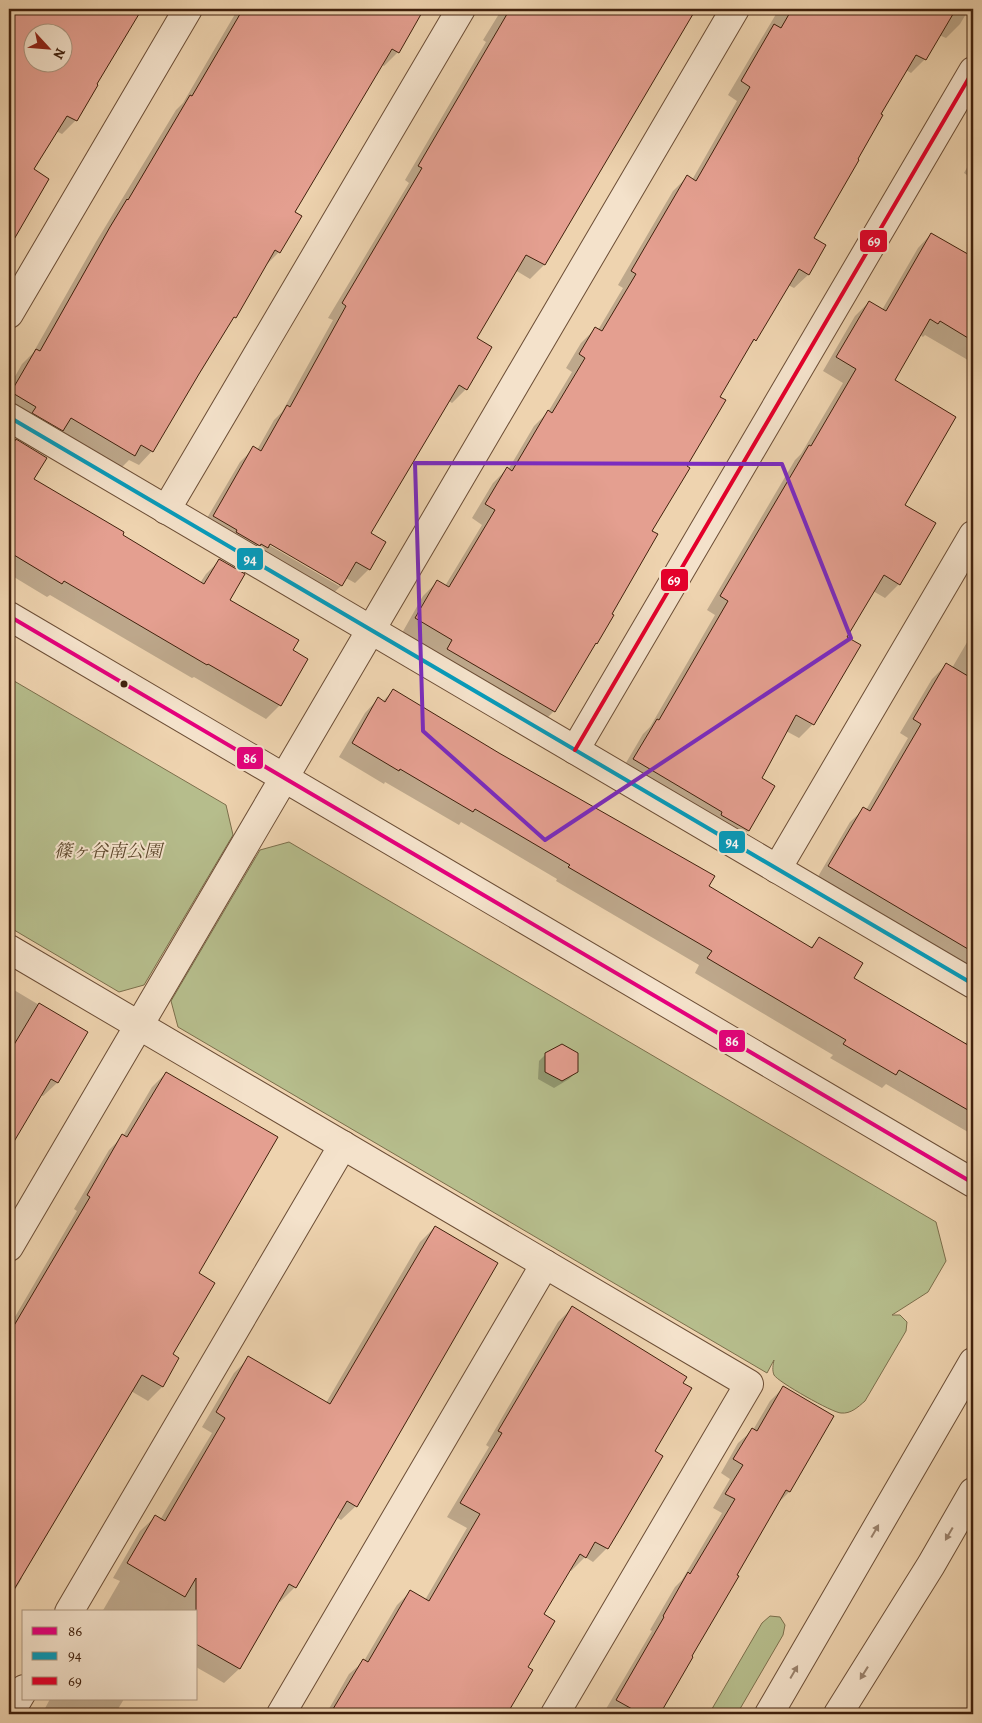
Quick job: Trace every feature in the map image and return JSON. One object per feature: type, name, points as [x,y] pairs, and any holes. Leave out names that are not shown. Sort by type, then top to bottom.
[{"type":"street","points":[[9,314],[188,9]]},
{"type":"street","points":[[166,510],[461,9]]},
{"type":"street","points":[[9,1247],[735,9]]},
{"type":"street","points":[[575,750],[973,71]]},
{"type":"street","points":[[9,417],[973,984]]},
{"type":"street","points":[[777,869],[973,535]]},
{"type":"street","points":[[9,616],[973,1183]]},
{"type":"street","points":[[9,949],[749,1384],[555,1714]]},
{"type":"street","points":[[70,1610],[343,1145]]},
{"type":"street","points":[[281,1714],[545,1264]]},
{"type":"street","points":[[769,1714],[973,1362]]},
{"type":"street","points":[[838,1714],[931,1565],[973,1492]]},
{"type":"street","points":[[9,1714],[22,1692]]},
{"type":"highlighted area","points":[[415,463],[782,464],[851,638],[545,840],[423,731]]},
{"type":"green space","name":"篠ヶ谷南公園","points":[[9,678],[226,805],[233,835],[144,985],[119,992],[9,927]]},
{"type":"green space","points":[[289,842],[936,1222],[946,1261],[928,1292],[892,1315],[900,1315],[907,1322],[906,1331],[865,1401],[854,1410],[845,1413],[836,1412],[817,1403],[785,1384],[774,1375],[774,1360],[767,1373],[178,1027],[171,1001],[260,850]]},
{"type":"green space","points":[[770,1616],[780,1617],[785,1625],[783,1635],[737,1714],[709,1714],[762,1623]]},
{"type":"building","points":[[9,9],[142,9],[77,121],[67,116],[34,169],[49,179],[9,248]]},
{"type":"building","points":[[243,9],[424,9],[399,53],[392,49],[295,212],[302,216],[280,253],[275,250],[236,318],[234,317],[153,452],[141,445],[135,456],[71,418],[63,431],[32,413],[36,407],[11,392],[36,349],[40,351],[110,227],[190,95],[192,96]]},
{"type":"building","points":[[510,9],[696,9],[545,265],[526,255],[477,338],[492,347],[467,390],[459,385],[371,533],[386,542],[370,570],[356,562],[342,586],[270,544],[268,548],[261,544],[260,546],[213,516],[253,446],[261,451],[287,405],[290,407],[346,306],[342,303],[422,168],[418,166]]},
{"type":"building","points":[[792,9],[956,9],[926,60],[916,55],[881,114],[883,115],[859,160],[814,238],[826,245],[809,275],[799,269],[756,341],[754,339],[720,397],[726,400],[687,466],[690,468],[652,531],[658,534],[612,614],[614,615],[555,712],[447,649],[452,640],[415,618],[437,580],[449,587],[495,510],[485,504],[507,467],[512,471],[548,410],[552,413],[585,358],[579,354],[595,327],[602,331],[636,274],[631,271],[687,175],[696,181],[750,87],[741,81],[774,24],[781,28]]},
{"type":"building","points":[[931,233],[973,257],[973,341],[940,321],[938,324],[930,319],[895,380],[956,417],[905,505],[936,523],[900,585],[884,575],[847,637],[861,645],[814,725],[796,715],[762,778],[775,786],[749,831],[721,815],[722,812],[633,759],[657,719],[659,720],[728,601],[720,596],[856,369],[836,357],[869,301],[886,311]]},
{"type":"building","points":[[16,439],[47,458],[34,479],[124,532],[123,535],[204,584],[219,559],[245,574],[230,600],[299,640],[293,650],[308,659],[281,706],[64,581],[62,584],[9,552],[9,451]]},
{"type":"building","points":[[946,663],[973,679],[973,952],[828,866],[863,807],[870,811],[921,724],[913,719]]},
{"type":"building","points":[[393,689],[499,753],[715,876],[709,886],[812,948],[819,937],[863,963],[854,978],[973,1048],[973,1113],[899,1070],[896,1075],[843,1044],[846,1040],[707,958],[712,951],[568,867],[570,865],[475,809],[473,812],[352,743],[378,697],[385,702]]},
{"type":"building","points":[[39,1003],[88,1032],[58,1083],[51,1079],[9,1150],[9,1053]]},
{"type":"building","points":[[562,1044],[578,1053],[578,1072],[562,1081],[545,1072],[545,1053]]},
{"type":"building","points":[[166,1072],[278,1137],[199,1273],[215,1283],[173,1354],[179,1358],[163,1387],[142,1375],[9,1598],[9,1334],[90,1197],[87,1195],[122,1134],[127,1137]]},
{"type":"building","points":[[435,1226],[498,1263],[357,1507],[347,1501],[296,1588],[289,1584],[240,1669],[198,1645],[196,1578],[185,1597],[127,1563],[155,1515],[165,1521],[225,1418],[216,1412],[248,1356],[330,1404]]},
{"type":"building","points":[[572,1306],[687,1377],[683,1383],[692,1388],[655,1451],[663,1456],[623,1524],[608,1549],[595,1542],[586,1558],[580,1554],[544,1614],[555,1621],[528,1667],[533,1670],[507,1714],[330,1714],[363,1659],[368,1662],[410,1590],[429,1601],[480,1514],[460,1503],[502,1433],[498,1431]]},
{"type":"building","points":[[783,1386],[834,1416],[790,1492],[786,1490],[660,1714],[641,1714],[616,1700],[688,1572],[690,1574],[735,1499],[725,1494],[743,1465],[733,1459],[752,1428],[757,1431]]},
{"type":"transit line","name":"69","points":[[575,750],[973,71]]},
{"type":"transit line","name":"94","points":[[9,417],[973,984]]},
{"type":"transit line","name":"86","points":[[9,616],[973,1183]]}]
